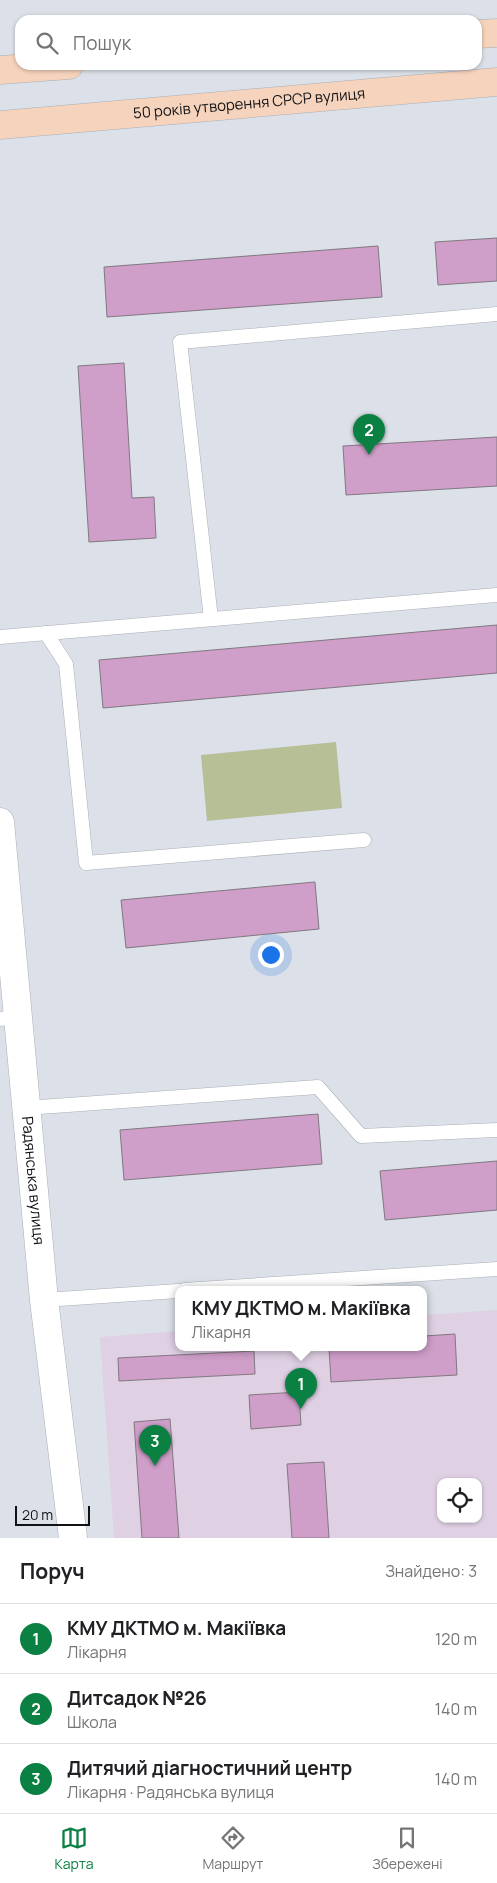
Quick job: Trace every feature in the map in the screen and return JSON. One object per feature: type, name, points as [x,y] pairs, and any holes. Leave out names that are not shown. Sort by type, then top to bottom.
[{"type":"main road","points":[[482,34],[497,33]]},
{"type":"main road","points":[[0,70],[15,69]]},
{"type":"main road","name":"50 років утворення СРСР вулиця","points":[[0,125],[497,82]]},
{"type":"street","name":"Радянська вулиця","points":[[0,822],[9,1017],[26,1108],[44,1300],[73,1538]]},
{"type":"lane","points":[[211,619],[180,342],[497,314]]},
{"type":"lane","points":[[0,637],[497,595]]},
{"type":"lane","points":[[46,633],[66,664],[86,863],[364,840]]},
{"type":"lane","points":[[26,1108],[318,1087],[361,1136],[497,1130]]},
{"type":"lane","points":[[244,1286],[497,1269]]},
{"type":"lane","points":[[44,1300],[175,1291]]},
{"type":"shaded area","points":[[497,1310],[497,1538],[114,1538],[100,1337],[175,1331],[175,1351],[427,1351],[427,1315]]},
{"type":"green space","points":[[336,742],[342,808],[207,821],[201,755]]},
{"type":"building","points":[[497,238],[497,281],[438,285],[435,242]]},
{"type":"building","points":[[378,246],[382,297],[107,317],[104,267]]},
{"type":"building","points":[[124,363],[132,498],[154,497],[156,538],[89,542],[78,366]]},
{"type":"building","points":[[497,437],[497,486],[346,495],[343,446]]},
{"type":"building","points":[[497,625],[497,673],[103,708],[99,660]]},
{"type":"building","points":[[315,882],[319,929],[126,948],[121,900]]},
{"type":"building","points":[[318,1114],[322,1164],[124,1180],[120,1130]]},
{"type":"building","points":[[497,1161],[497,1210],[385,1220],[380,1171]]},
{"type":"building","points":[[455,1334],[457,1375],[331,1382],[329,1351],[427,1351],[427,1336]]},
{"type":"building","points":[[254,1351],[255,1374],[119,1381],[118,1358]]},
{"type":"building","points":[[299,1392],[301,1425],[251,1429],[249,1395]]},
{"type":"building","points":[[170,1419],[179,1538],[142,1538],[134,1422]]},
{"type":"building","points":[[324,1462],[329,1538],[292,1538],[287,1464]]},
{"type":"place","name":"Дитсадок №26","points":[[369,455]]},
{"type":"place","name":"КМУ ДКТМО м. Макіївка","points":[[301,1409]]},
{"type":"place","name":"Дитячий діагностичний центр","points":[[155,1466]]}]
